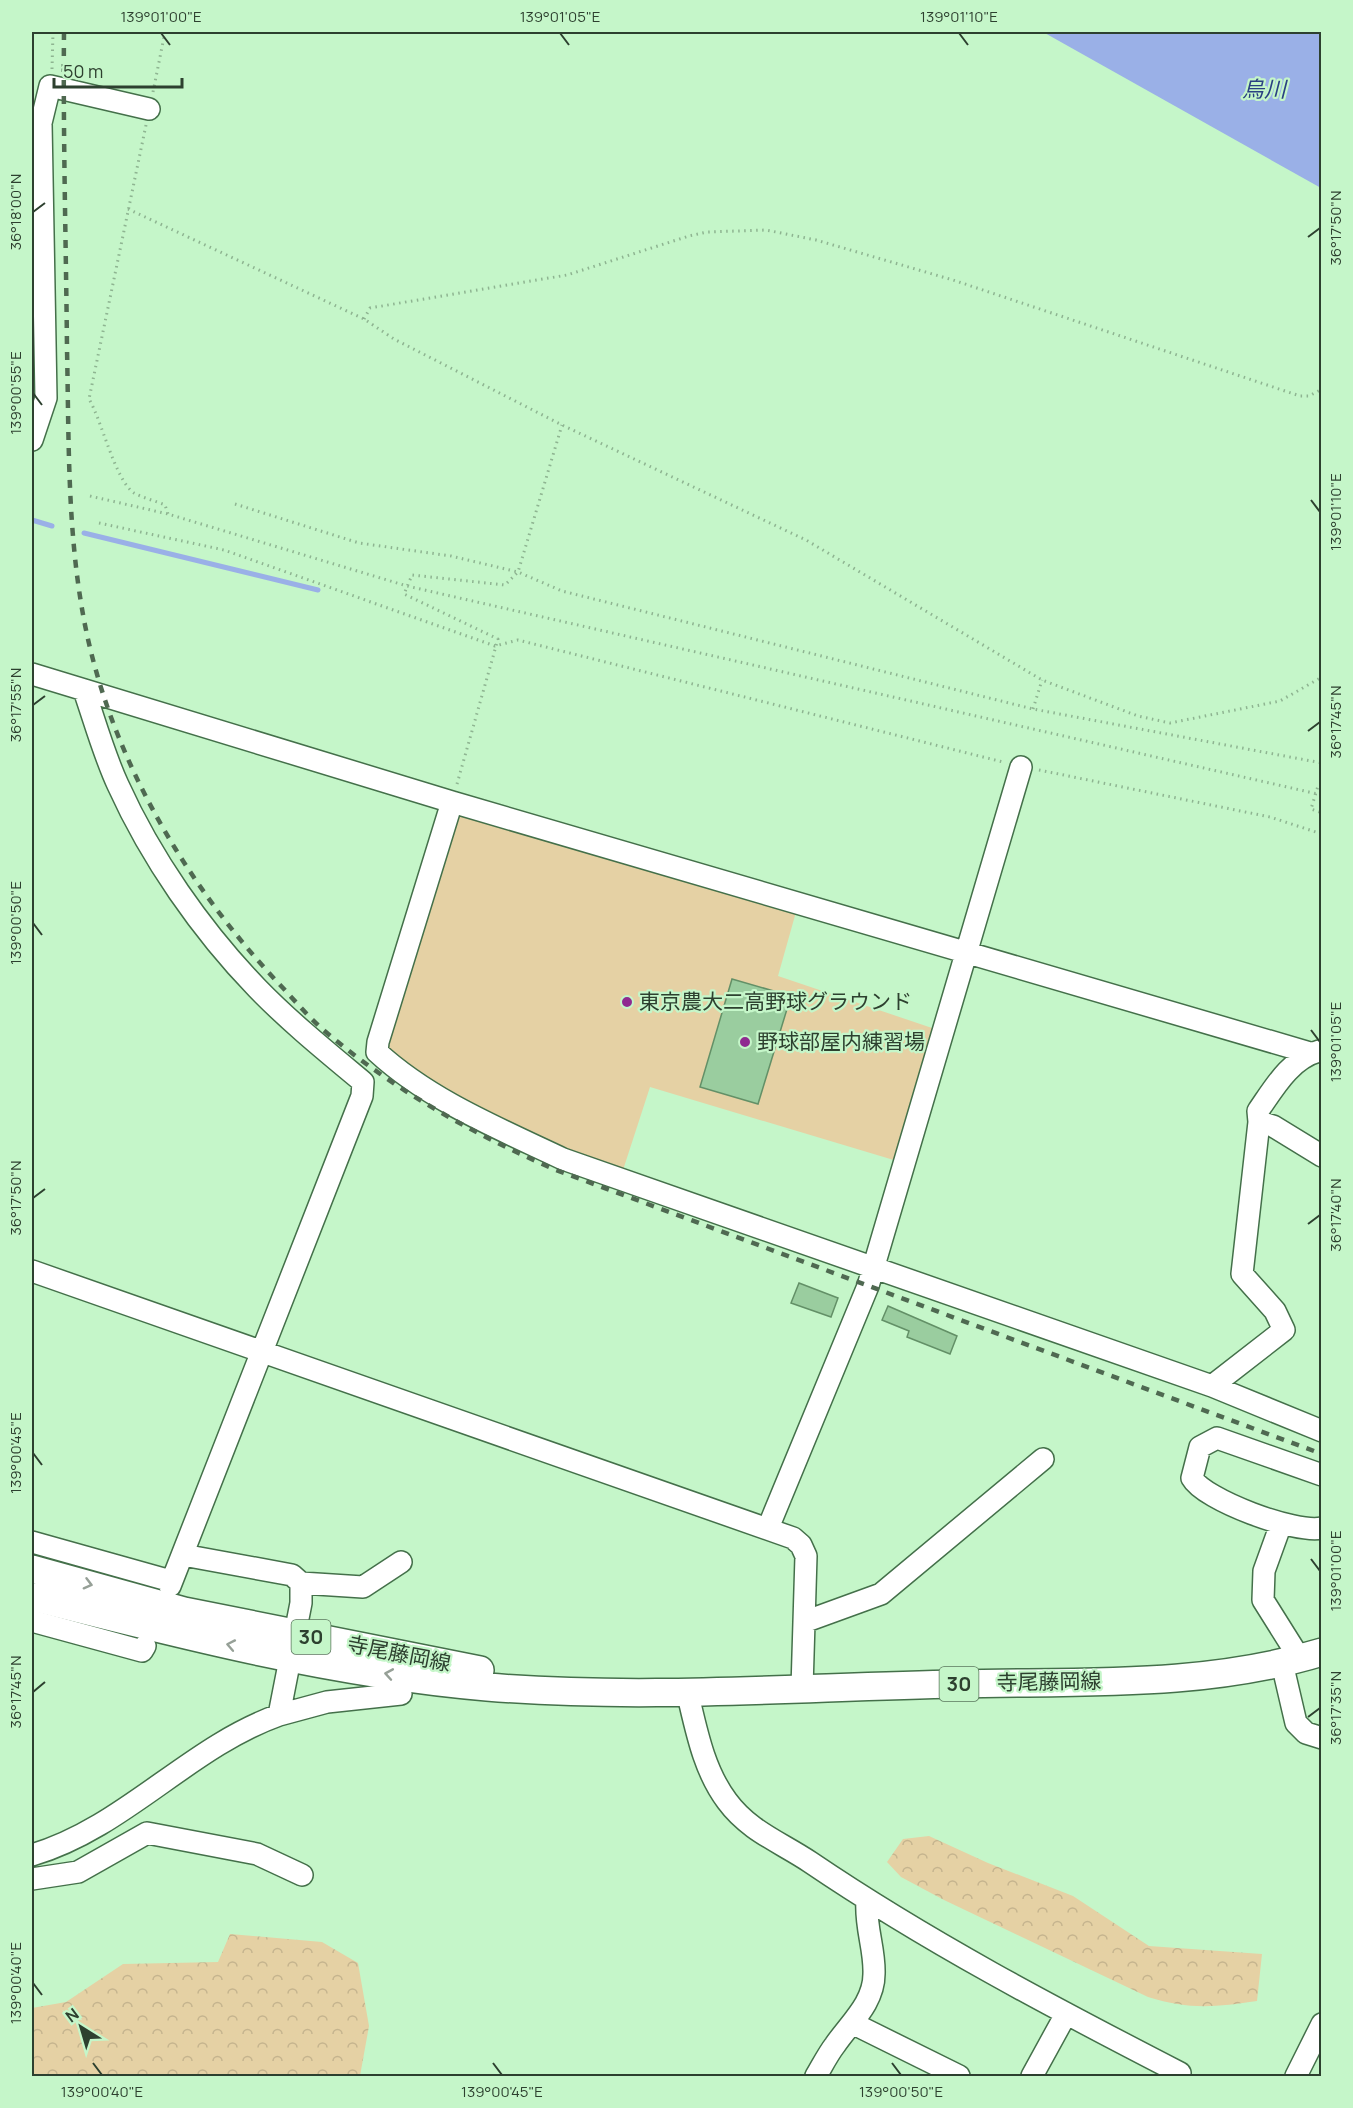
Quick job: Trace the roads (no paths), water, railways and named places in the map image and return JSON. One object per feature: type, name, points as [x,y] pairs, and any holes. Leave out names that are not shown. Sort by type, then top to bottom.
[{"type":"main road","name":"寺尾藤岡線","points":[[32,1569],[412,1678],[494,1687],[593,1692],[1169,1681],[1301,1658]]},
{"type":"main road","name":"寺尾藤岡線","points":[[32,1597],[170,1632],[291,1645]]},
{"type":"street","points":[[32,440],[46,398],[41,123],[50,86],[149,109]]},
{"type":"street","points":[[32,674],[452,802],[967,954],[1316,1052]]},
{"type":"street","points":[[32,1542],[170,1583],[183,1555],[362,1096],[363,1082],[309,1037],[257,988],[208,930],[140,828],[117,784],[84,690]]},
{"type":"street","points":[[768,1528],[868,1286],[1021,767]]},
{"type":"street","points":[[452,802],[377,1052],[434,1093],[489,1124],[563,1159],[1212,1386],[1322,1431]]},
{"type":"street","points":[[1212,1386],[1284,1330],[1275,1311],[1242,1274],[1259,1122],[1258,1111],[1285,1072],[1316,1052]]},
{"type":"street","points":[[1259,1122],[1273,1126],[1322,1156]]},
{"type":"street","points":[[32,1271],[793,1538],[801,1545],[806,1556],[802,1688]]},
{"type":"street","points":[[1322,1475],[1218,1438],[1200,1447],[1192,1478],[1203,1491],[1281,1524],[1307,1530],[1322,1528]]},
{"type":"street","points":[[804,1622],[881,1594],[1043,1459]]},
{"type":"street","points":[[1281,1524],[1264,1571],[1263,1600],[1301,1658],[1296,1724],[1306,1733],[1322,1738]]},
{"type":"street","points":[[183,1555],[292,1575],[301,1582],[363,1587],[401,1562]]},
{"type":"street","points":[[279,1715],[302,1594],[301,1582]]},
{"type":"street","points":[[32,1621],[142,1652],[145,1646]]},
{"type":"street","points":[[687,1691],[710,1772],[726,1800],[747,1825],[786,1845],[867,1901],[934,1942],[1065,2014],[1180,2073]]},
{"type":"street","points":[[32,1855],[81,1836],[209,1750],[279,1715],[327,1702],[401,1694]]},
{"type":"street","points":[[32,1880],[78,1872],[147,1833],[257,1854],[302,1875]]},
{"type":"street","points":[[816,2076],[835,2044],[854,2024],[868,1997],[875,1974],[866,1922],[867,1901]]},
{"type":"street","points":[[1032,2076],[1065,2014]]},
{"type":"street","points":[[854,2024],[959,2076]]},
{"type":"street","points":[[1296,2076],[1322,2024]]},
{"type":"water","name":"烏川","points":[[1043,32],[1321,32],[1321,188]]},
{"type":"waterway","points":[[32,520],[52,526]]},
{"type":"waterway","points":[[84,533],[318,590]]},
{"type":"railway","points":[[64,32],[70,487],[75,556],[85,625],[97,676],[134,773],[158,820],[186,865],[248,949],[315,1022],[374,1070],[432,1108],[524,1156],[556,1170],[1322,1454]]},
{"type":"place","name":"東京農大二高野球グラウンド","points":[[627,1002]]},
{"type":"place","name":"野球部屋内練習場","points":[[745,1042]]}]
